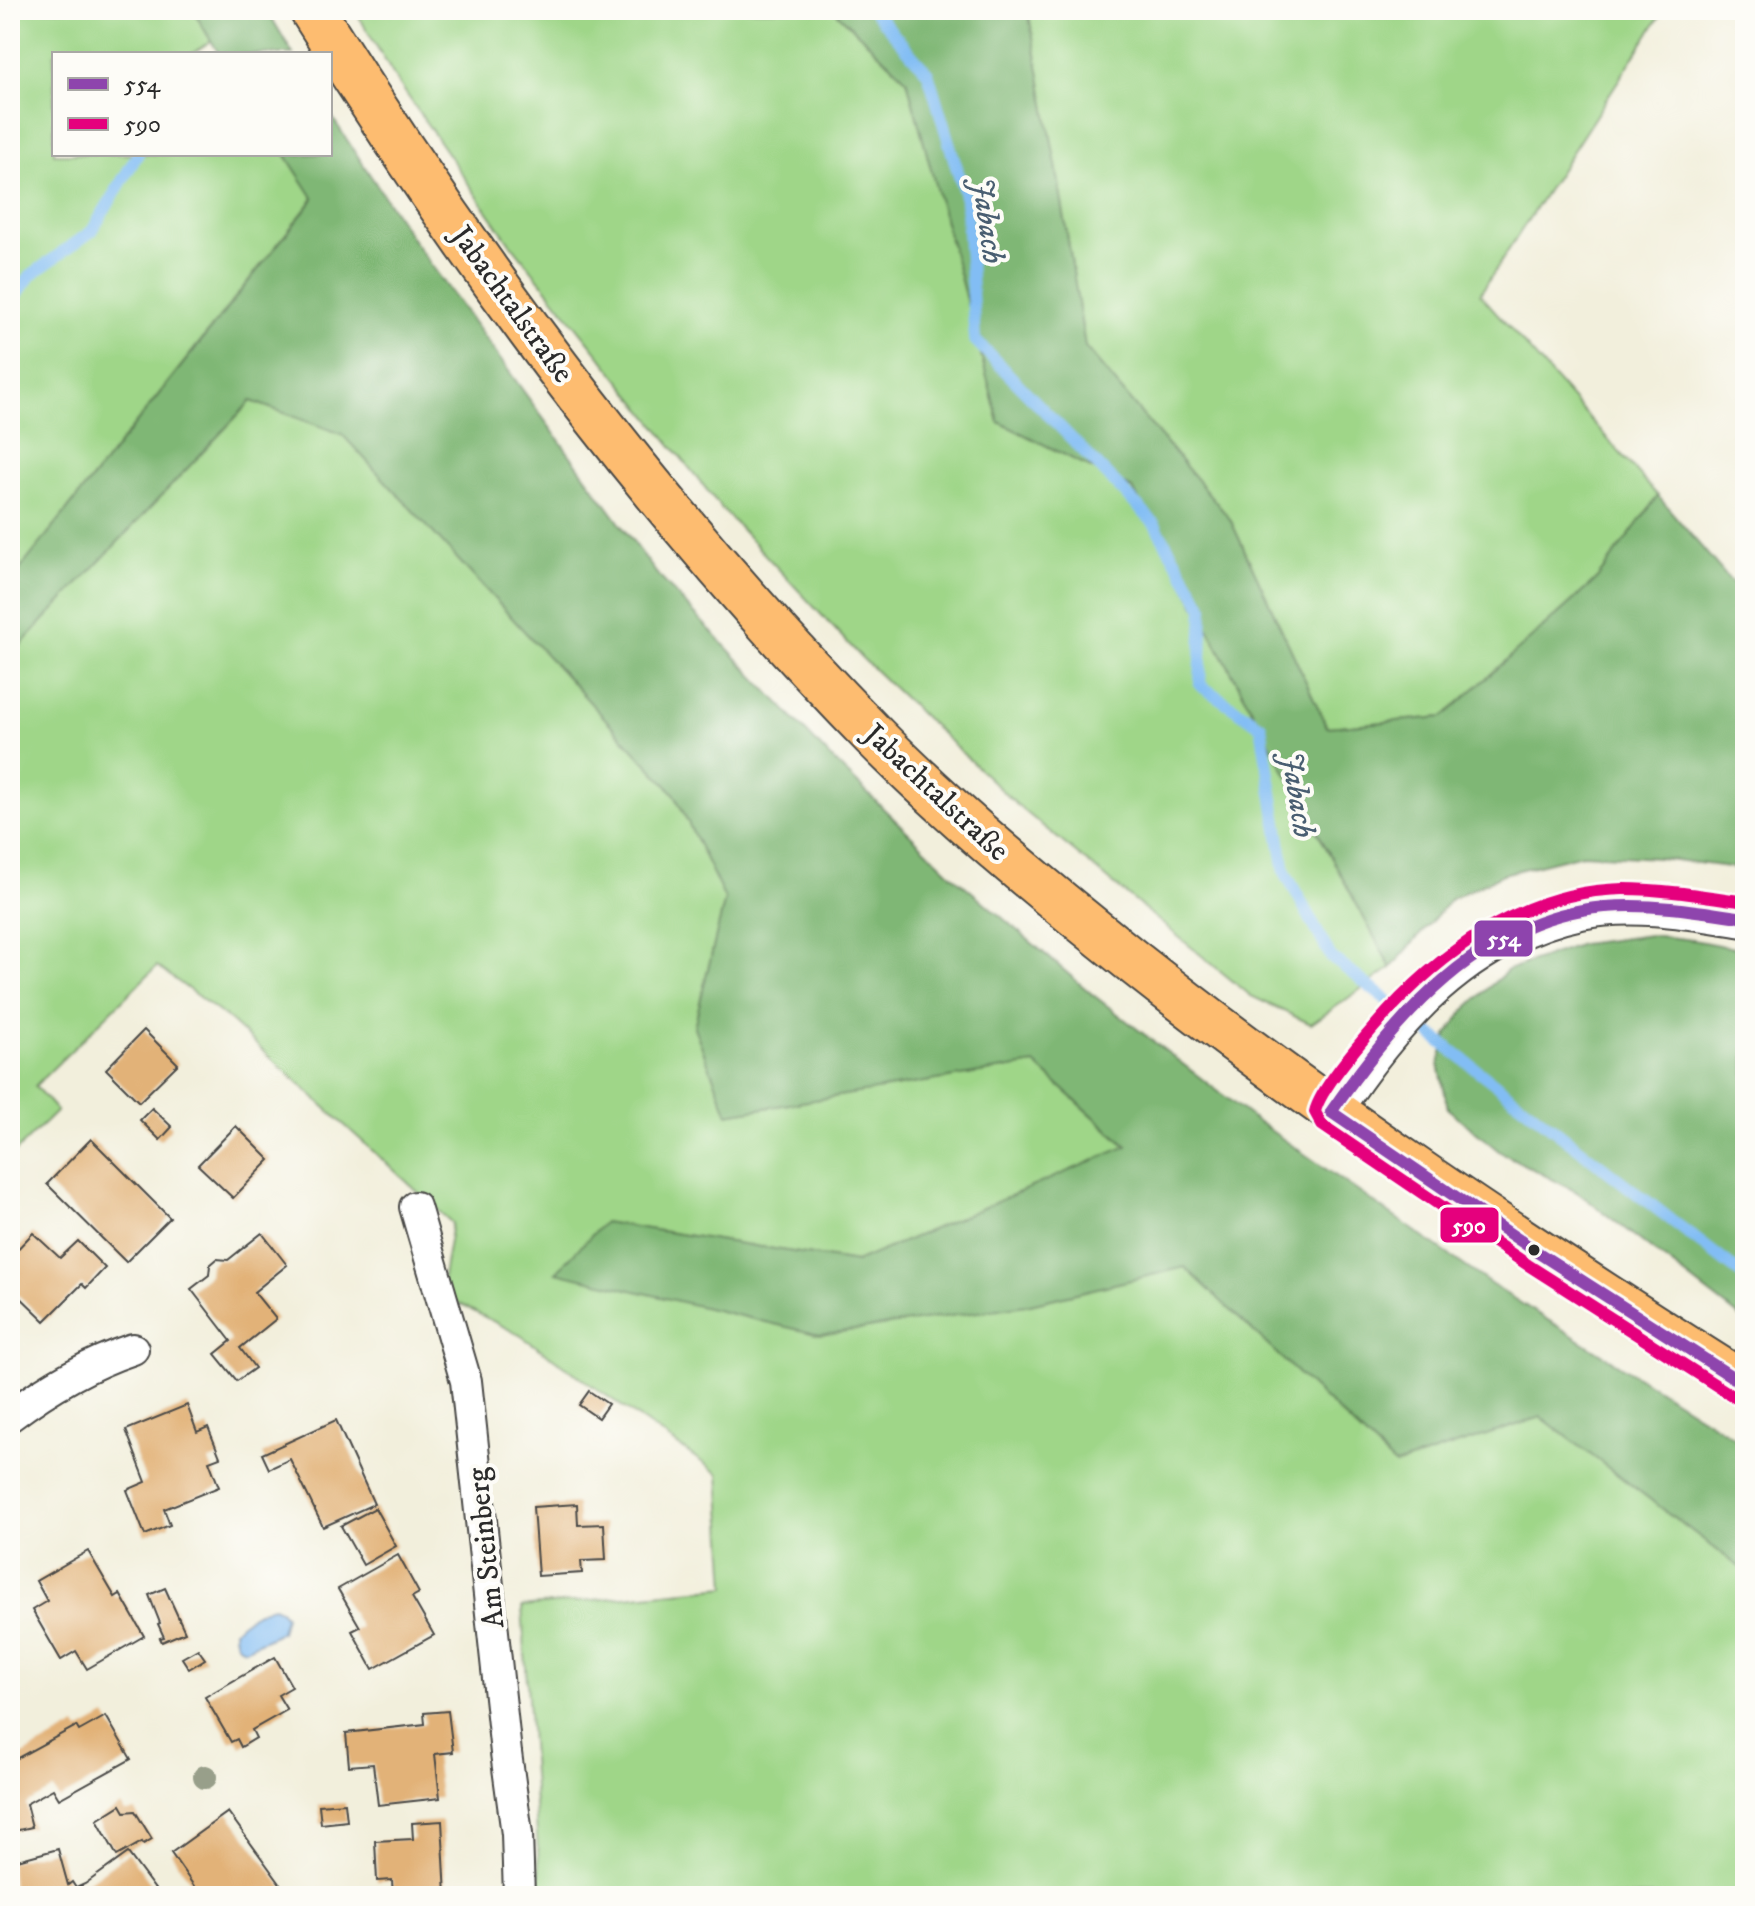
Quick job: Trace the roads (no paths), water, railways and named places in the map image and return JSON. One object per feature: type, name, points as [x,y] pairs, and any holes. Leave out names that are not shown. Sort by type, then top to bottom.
[{"type":"main road","name":"Jabachtalstraße","points":[[312,10],[374,109],[475,254],[624,454],[707,553],[876,737],[987,842],[1187,1004],[1331,1112],[1537,1252],[1745,1385]]},
{"type":"street","points":[[1331,1112],[1402,1018],[1447,974],[1501,939],[1533,924],[1582,910],[1657,907],[1745,918]]},
{"type":"street","name":"Am Steinberg","points":[[415,1207],[466,1381],[517,1834],[519,1896]]},
{"type":"street","points":[[10,1416],[67,1379],[106,1358],[133,1349]]},
{"type":"water","points":[[273,1607],[285,1616],[281,1632],[245,1649],[239,1646],[234,1630],[262,1610]]},
{"type":"waterway","name":"Jabach","points":[[873,10],[928,73],[966,199],[975,340],[1154,523],[1203,607],[1200,685],[1261,726],[1285,872],[1331,957],[1745,1277]]},
{"type":"waterway","points":[[10,304],[31,275],[92,231],[137,156]]}]
